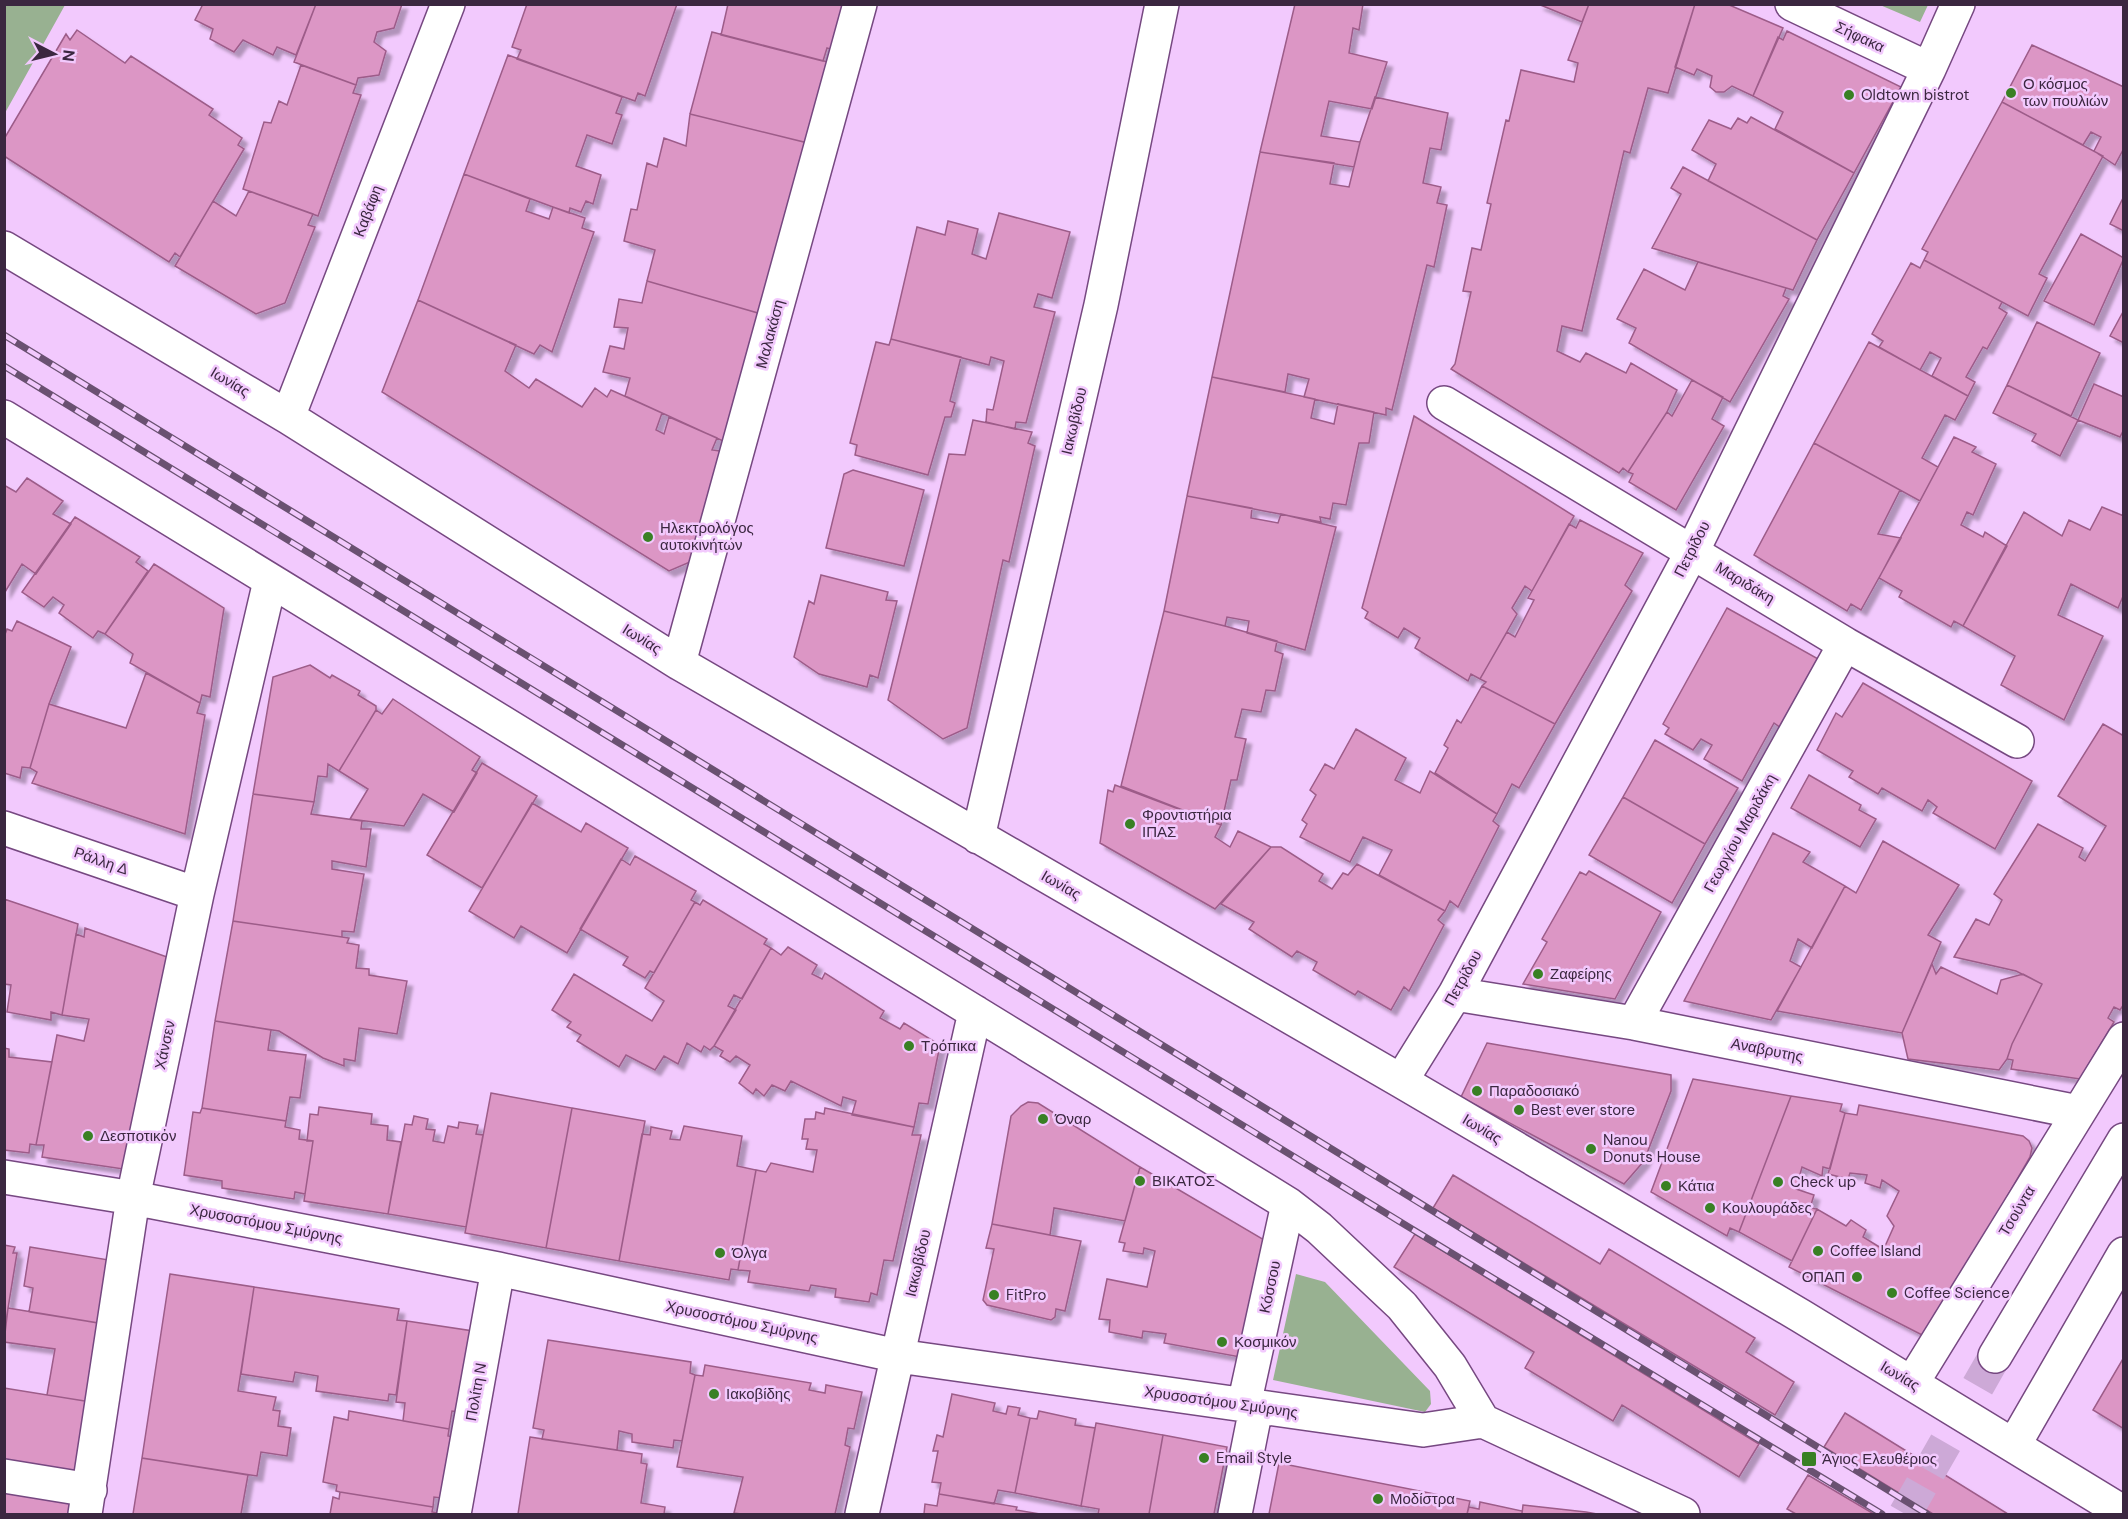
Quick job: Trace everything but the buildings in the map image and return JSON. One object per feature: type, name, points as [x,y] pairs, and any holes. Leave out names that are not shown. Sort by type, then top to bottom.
[{"type":"street","name":"Καβάφη","points":[[288,417],[448,4]]},
{"type":"street","name":"Μαλακάση","points":[[679,663],[860,4]]},
{"type":"street","name":"Ιακωβίδου","points":[[978,837],[1101,305],[1162,4]]},
{"type":"street","name":"Σήφακα","points":[[1792,4],[1929,69]]},
{"type":"street","name":"Πετρίδου","points":[[1401,1081],[1455,994],[1692,552],[1929,69],[1958,4]]},
{"type":"street","name":"Ιωνίας","points":[[4,248],[288,417],[679,663],[1401,1081],[1912,1383],[2124,1514]]},
{"type":"street","name":"Μαριδάκη","points":[[1444,403],[1845,644],[2017,741]]},
{"type":"street","points":[[4,417],[1288,1204],[1319,1228],[1402,1306],[1450,1366],[1483,1421],[1683,1515]]},
{"type":"street","name":"Χάνσεν","points":[[88,1502],[133,1198],[196,894],[270,581]]},
{"type":"street","name":"Γεωργίου Μαριδάκη","points":[[1634,1023],[1845,644]]},
{"type":"street","name":"Ράλλη Δ","points":[[4,828],[196,894]]},
{"type":"street","name":"Αναβρυτης","points":[[1455,994],[1634,1023],[2078,1112]]},
{"type":"street","name":"Ιακωβίδου","points":[[862,1515],[975,1012]]},
{"type":"street","name":"Τσούντα","points":[[1912,1383],[2124,1039]]},
{"type":"street","points":[[1995,1356],[2124,1140]]},
{"type":"street","name":"Χρυσοστόμου Σμύρνης","points":[[4,1177],[133,1198],[498,1269],[898,1356],[1423,1430],[1483,1421]]},
{"type":"street","name":"Κόσσου","points":[[1235,1515],[1250,1406],[1288,1204]]},
{"type":"street","points":[[2014,1445],[2124,1254]]},
{"type":"street","name":"Πολίτη Ν","points":[[454,1515],[498,1269]]},
{"type":"street","points":[[4,1476],[88,1502]]},
{"type":"green space","points":[[4,5],[65,5],[5,113]]},
{"type":"green space","points":[[1880,5],[1928,5],[1920,22]]},
{"type":"green space","points":[[1296,1274],[1325,1282],[1430,1391],[1431,1404],[1425,1412],[1273,1380]]},
{"type":"tunnel","points":[[1905,1514],[1995,1356]]},
{"type":"railway","points":[[4,335],[1927,1514]]},
{"type":"railway","points":[[4,366],[1407,1226],[1882,1514]]},
{"type":"place","name":"Ο κόσμος των πουλιών","points":[[2011,93]]},
{"type":"place","name":"Oldtown bistrot","points":[[1849,95]]},
{"type":"place","name":"Ηλεκτρολόγος αυτοκινήτων","points":[[648,537]]},
{"type":"place","name":"Φροντιστήρια ΙΠΑΣ","points":[[1130,824]]},
{"type":"place","name":"Ζαφείρης","points":[[1538,974]]},
{"type":"place","name":"Τρόπικα","points":[[909,1046]]},
{"type":"place","name":"Παραδοσιακό","points":[[1477,1091]]},
{"type":"place","name":"Best ever store","points":[[1519,1110]]},
{"type":"place","name":"Όναρ","points":[[1043,1119]]},
{"type":"place","name":"Δεσποτικὀν","points":[[88,1136]]},
{"type":"place","name":"Nanou Donuts House","points":[[1591,1149]]},
{"type":"place","name":"ΒΙΚΑΤΟΣ","points":[[1140,1181]]},
{"type":"place","name":"Check up","points":[[1778,1182]]},
{"type":"place","name":"Κάτια","points":[[1666,1186]]},
{"type":"place","name":"Κουλουράδες","points":[[1710,1208]]},
{"type":"place","name":"Coffee Island","points":[[1818,1251]]},
{"type":"place","name":"Όλγα","points":[[720,1253]]},
{"type":"place","name":"ΟΠΑΠ","points":[[1857,1277]]},
{"type":"place","name":"Coffee Science","points":[[1892,1293]]},
{"type":"place","name":"FitPro","points":[[994,1295]]},
{"type":"place","name":"Κοσμικόν","points":[[1222,1342]]},
{"type":"place","name":"Ιακοβίδης","points":[[714,1394]]},
{"type":"place","name":"Email Style","points":[[1204,1458]]},
{"type":"place","name":"Άγιος Ελευθέριος","points":[[1809,1459]]},
{"type":"place","name":"Μοδίστρα","points":[[1378,1499]]}]
